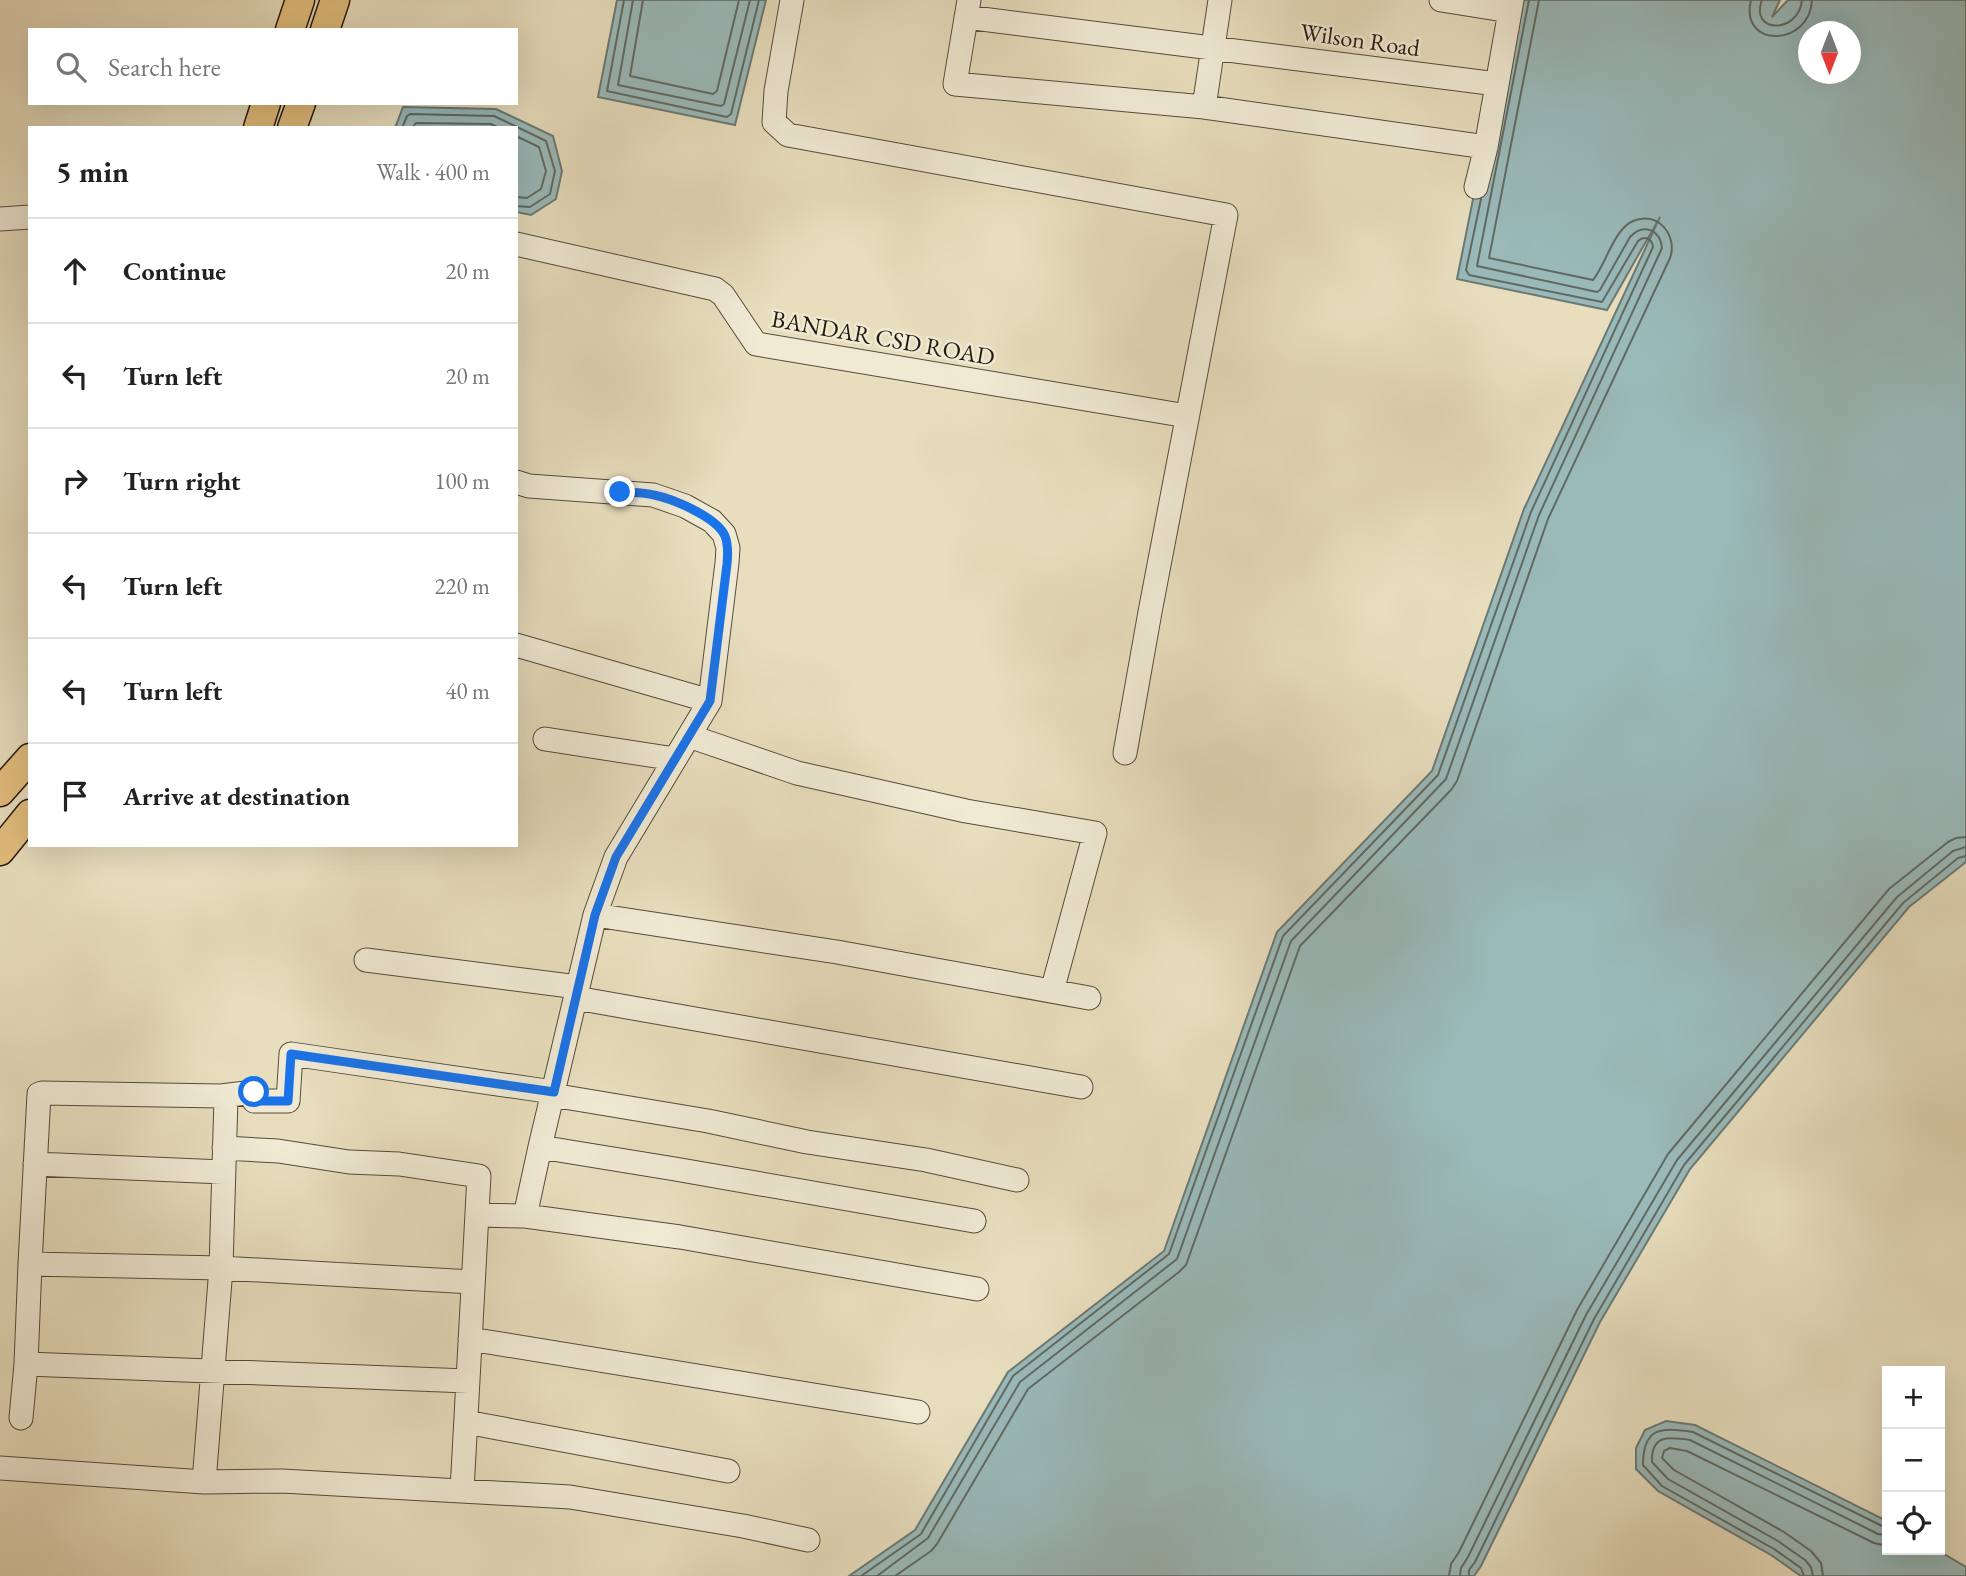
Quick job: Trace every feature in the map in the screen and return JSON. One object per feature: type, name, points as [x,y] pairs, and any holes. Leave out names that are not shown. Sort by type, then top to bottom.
[{"type":"main road","points":[[291,28],[300,0]]},
{"type":"main road","points":[[327,28],[335,0]]},
{"type":"main road","points":[[259,126],[265,105]]},
{"type":"main road","points":[[293,126],[300,105]]},
{"type":"main road","points":[[0,792],[28,760]]},
{"type":"main road","points":[[0,851],[28,816]]},
{"type":"street","points":[[792,0],[776,91],[774,122],[788,135],[1226,215],[1125,752]]},
{"type":"street","points":[[1204,107],[1220,0]]},
{"type":"street","points":[[1441,0],[1511,6],[1486,147],[1476,187]]},
{"type":"street","points":[[968,8],[955,83],[1204,107],[1486,147]]},
{"type":"street","name":"Wilson Road","points":[[968,8],[1213,47],[1497,85]]},
{"type":"street","points":[[0,219],[28,217]]},
{"type":"street","name":"BANDAR CSD ROAD","points":[[518,244],[715,289],[723,295],[756,344],[1187,416]]},
{"type":"street","points":[[518,483],[529,486],[653,495],[685,506],[712,521],[724,534],[728,548],[710,701],[616,857],[595,915],[525,1216]]},
{"type":"street","points":[[518,646],[710,701]]},
{"type":"street","points":[[689,736],[796,773],[966,811],[1095,833],[1052,991]]},
{"type":"street","points":[[545,739],[675,759]]},
{"type":"street","points":[[595,915],[837,952],[1089,998]]},
{"type":"street","points":[[366,960],[577,993],[1082,1087]]},
{"type":"street","points":[[22,1418],[38,1099],[42,1093],[221,1096],[254,1092],[254,1101],[288,1101],[291,1054],[553,1094],[708,1121],[807,1142],[926,1160],[1017,1180]]},
{"type":"street","points":[[204,1482],[221,1268],[226,1098],[221,1096]]},
{"type":"street","points":[[540,1147],[974,1221]]},
{"type":"street","points":[[224,1148],[278,1151],[349,1162],[399,1164],[479,1176],[462,1491]]},
{"type":"street","points":[[35,1164],[223,1172]]},
{"type":"street","points":[[478,1215],[525,1216],[680,1237],[977,1289]]},
{"type":"street","points":[[30,1264],[221,1268],[473,1282]]},
{"type":"street","points":[[470,1339],[918,1412]]},
{"type":"street","points":[[26,1364],[468,1381]]},
{"type":"street","points":[[466,1422],[728,1471]]},
{"type":"street","points":[[0,1468],[204,1482],[282,1481],[570,1497],[743,1526],[808,1540]]},
{"type":"water","points":[[617,0],[766,0],[735,125],[598,97]]},
{"type":"water","points":[[1513,0],[1780,0],[1772,17],[1788,0],[1966,0],[1966,862],[1909,907],[1690,1169],[1600,1322],[1474,1576],[849,1576],[915,1530],[1008,1372],[1164,1251],[1277,932],[1432,771],[1524,509],[1660,217],[1607,310],[1457,279]]},
{"type":"water","points":[[403,107],[496,109],[553,136],[562,171],[556,199],[531,215],[518,212],[518,126],[396,126]]},
{"type":"water","points":[[1666,1421],[1695,1425],[1882,1518],[1882,1555],[1945,1555],[1966,1567],[1966,1576],[1801,1576],[1771,1555],[1658,1491],[1636,1469],[1636,1448],[1645,1430]]},
{"type":"route","points":[[254,1092],[254,1101],[288,1101],[291,1054],[554,1092],[595,915],[616,857],[710,701],[727,564],[728,548],[724,534],[712,521],[685,506],[653,495],[620,492]]}]
